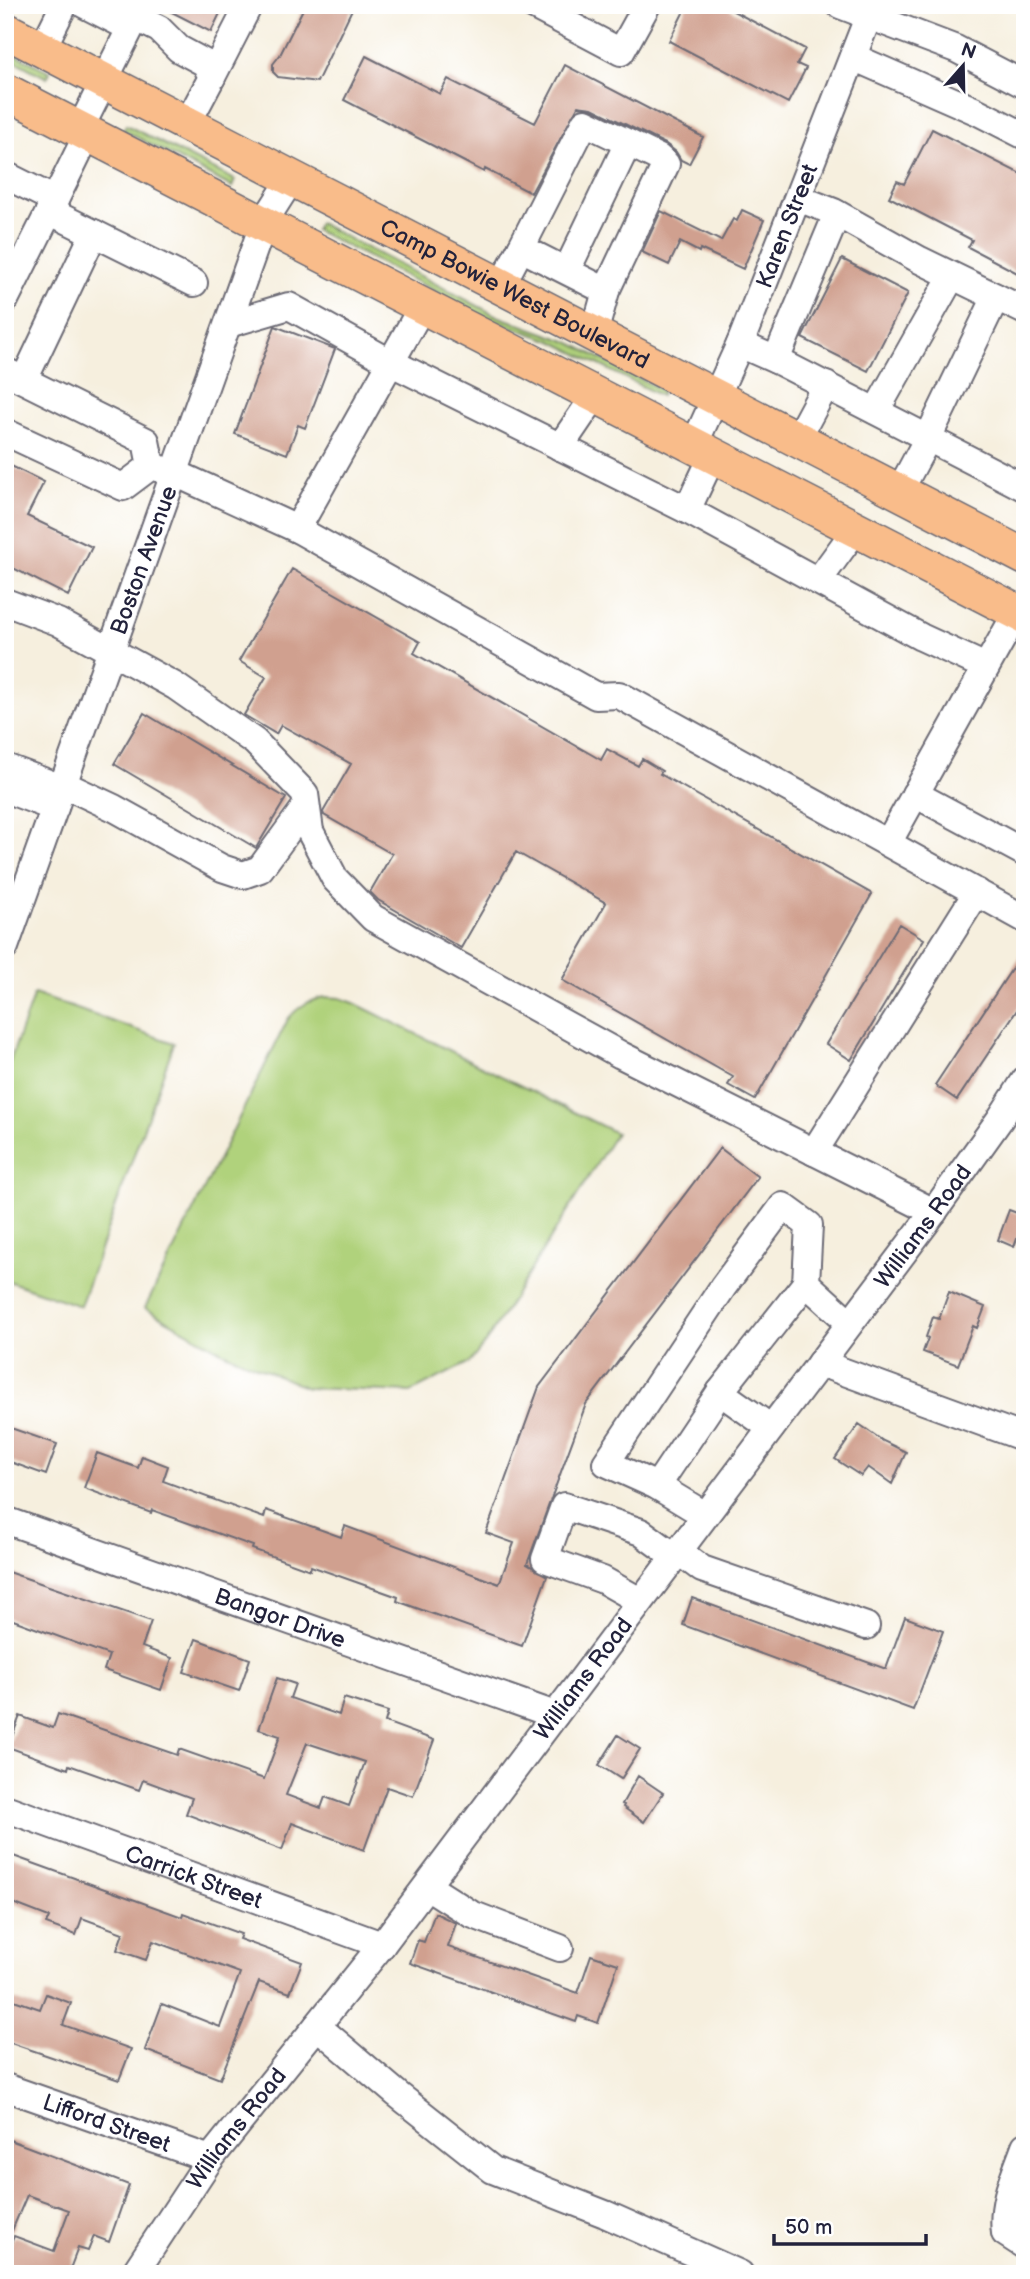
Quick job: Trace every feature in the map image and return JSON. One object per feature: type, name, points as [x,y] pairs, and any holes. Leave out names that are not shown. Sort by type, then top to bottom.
[{"type":"main road","name":"Camp Bowie West Boulevard","points":[[5,30],[1025,557]]},
{"type":"main road","points":[[5,91],[1021,614]]},
{"type":"street","points":[[42,49],[64,5]]},
{"type":"street","points":[[187,124],[250,5]]},
{"type":"street","points":[[532,5],[621,52],[646,5]]},
{"type":"street","points":[[840,5],[871,10],[956,49],[1025,85]]},
{"type":"street","points":[[97,8],[136,17],[159,29],[179,49],[205,62],[212,77]]},
{"type":"street","name":"Karen Street","points":[[687,510],[717,398],[871,10]]},
{"type":"street","points":[[5,300],[52,205],[103,80],[136,17]]},
{"type":"street","points":[[853,57],[976,111],[1025,136]]},
{"type":"street","points":[[501,286],[586,122],[659,158],[666,164],[607,291],[594,334]]},
{"type":"street","points":[[567,270],[628,144]]},
{"type":"street","points":[[5,175],[94,233],[194,283]]},
{"type":"street","name":"Boston Avenue","points":[[5,947],[111,650],[163,470],[228,324],[264,222],[292,178]]},
{"type":"street","points":[[798,198],[837,214],[952,276],[1025,311]]},
{"type":"street","points":[[776,360],[837,214]]},
{"type":"street","points":[[94,233],[15,375],[146,441],[163,470],[297,529],[596,696],[619,695],[1025,919]]},
{"type":"street","points":[[521,248],[607,291]]},
{"type":"street","points":[[876,411],[952,276]]},
{"type":"street","points":[[899,492],[996,297]]},
{"type":"street","points":[[297,529],[423,305]]},
{"type":"street","points":[[228,324],[289,306],[390,362],[687,510],[921,637],[986,667]]},
{"type":"street","points":[[740,344],[826,385],[1025,488]]},
{"type":"street","points":[[797,439],[826,385]]},
{"type":"street","points":[[561,447],[596,394]]},
{"type":"street","points":[[5,432],[123,487],[163,470]]},
{"type":"street","points":[[818,581],[856,529]]},
{"type":"street","points":[[5,602],[58,622],[175,685],[255,743],[305,794],[310,831],[335,879],[373,918],[609,1048],[934,1212]]},
{"type":"street","points":[[888,843],[986,667],[1021,614]]},
{"type":"street","points":[[5,767],[60,793],[114,808],[222,868],[243,875],[260,869],[306,806]]},
{"type":"street","points":[[5,789],[60,793]]},
{"type":"street","points":[[915,794],[1022,844]]},
{"type":"street","points":[[814,1152],[977,892]]},
{"type":"street","name":"Williams Road","points":[[134,2274],[210,2160],[427,1886],[934,1212],[1025,1080]]},
{"type":"street","points":[[657,1486],[720,1392],[806,1283],[808,1225],[783,1206],[723,1287],[606,1463],[657,1486],[705,1515]]},
{"type":"street","points":[[806,1283],[850,1323]]},
{"type":"street","points":[[820,1363],[1025,1438]]},
{"type":"street","points":[[720,1392],[771,1428]]},
{"type":"street","points":[[640,1601],[603,1580],[545,1559],[564,1506],[641,1532],[702,1569],[866,1626]]},
{"type":"street","name":"Bangor Drive","points":[[5,1520],[555,1715]]},
{"type":"street","name":"Carrick Street","points":[[5,1808],[382,1945]]},
{"type":"street","points":[[427,1886],[471,1914],[560,1948]]},
{"type":"street","points":[[317,2026],[397,2094],[494,2170],[605,2214],[740,2274]]},
{"type":"street","name":"Lifford Street","points":[[5,2087],[210,2160]]},
{"type":"street","points":[[1015,2239],[1003,2220],[1006,2200],[1025,2146]]},
{"type":"green space","points":[[5,49],[50,72],[47,78],[5,56]]},
{"type":"green space","points":[[126,125],[235,180],[232,187],[123,130]]},
{"type":"green space","points":[[319,223],[497,316],[569,342],[662,390],[661,396],[552,341],[492,320],[315,230]]},
{"type":"green space","points":[[34,994],[174,1043],[80,1306],[5,1280],[5,1075]]},
{"type":"green space","points":[[325,997],[354,1003],[616,1133],[486,1342],[470,1362],[411,1392],[307,1388],[225,1353],[145,1308],[288,1019],[305,1004]]},
{"type":"building","points":[[158,5],[224,5],[211,32]]},
{"type":"building","points":[[305,5],[354,5],[317,82],[278,77],[273,72],[273,64]]},
{"type":"building","points":[[687,5],[722,5],[805,49],[797,64],[806,68],[788,103],[669,41]]},
{"type":"building","points":[[366,56],[440,94],[448,79],[535,123],[565,65],[703,137],[689,164],[681,160],[666,144],[592,108],[578,106],[531,193],[485,169],[484,172],[344,100]]},
{"type":"building","points":[[932,129],[1025,176],[1025,277],[968,247],[972,240],[889,197],[897,181],[904,184]]},
{"type":"building","points":[[742,210],[764,220],[743,269],[680,242],[669,265],[642,252],[661,211],[721,241],[733,219],[737,221]]},
{"type":"building","points":[[842,259],[908,293],[868,371],[802,338]]},
{"type":"building","points":[[275,326],[335,349],[305,428],[298,425],[287,454],[235,434]]},
{"type":"building","points":[[5,463],[44,482],[27,516],[92,547],[68,596],[5,564]]},
{"type":"building","points":[[292,569],[420,642],[414,653],[601,760],[607,749],[638,766],[642,759],[662,771],[660,774],[872,894],[755,1100],[728,1085],[733,1077],[562,980],[606,903],[516,852],[461,948],[378,900],[370,892],[392,854],[323,812],[351,764],[281,725],[276,734],[244,715],[266,677],[239,661]]},
{"type":"building","points":[[144,713],[286,798],[256,848],[114,764]]},
{"type":"building","points":[[899,924],[924,939],[851,1060],[826,1044]]},
{"type":"building","points":[[1025,949],[1025,998],[957,1100],[935,1085]]},
{"type":"building","points":[[720,1148],[758,1177],[586,1404],[527,1564],[547,1576],[522,1646],[397,1601],[398,1597],[311,1566],[310,1570],[252,1549],[253,1546],[84,1488],[97,1453],[138,1468],[142,1456],[168,1466],[163,1481],[264,1518],[266,1510],[341,1537],[345,1526],[499,1584],[514,1543],[486,1533],[539,1387]]},
{"type":"building","points":[[1009,1210],[1025,1216],[1014,1247],[998,1240]]},
{"type":"building","points":[[949,1292],[985,1307],[977,1328],[973,1326],[958,1365],[923,1352],[933,1317],[939,1319]]},
{"type":"building","points":[[859,1424],[883,1441],[906,1452],[892,1484],[868,1467],[861,1476],[835,1459]]},
{"type":"building","points":[[5,1426],[57,1444],[46,1475],[5,1460]]},
{"type":"building","points":[[5,1571],[151,1621],[142,1647],[172,1658],[161,1690],[104,1670],[109,1655],[5,1617]]},
{"type":"building","points":[[692,1598],[886,1669],[905,1617],[943,1631],[913,1710],[683,1625]]},
{"type":"building","points":[[196,1639],[250,1659],[239,1691],[184,1672]]},
{"type":"building","points":[[277,1678],[295,1684],[290,1698],[339,1715],[344,1698],[388,1712],[385,1722],[434,1740],[413,1796],[387,1787],[364,1850],[292,1823],[282,1850],[186,1814],[192,1798],[143,1780],[139,1790],[69,1765],[68,1769],[8,1747],[20,1716],[53,1728],[58,1714],[177,1755],[179,1749],[264,1779],[280,1736],[259,1729]],"holes":[[[307,1743],[365,1762],[349,1806],[325,1797],[321,1808],[286,1795]]]},
{"type":"building","points":[[618,1735],[640,1749],[621,1779],[599,1765]]},
{"type":"building","points":[[638,1776],[663,1793],[644,1822],[622,1804]]},
{"type":"building","points":[[5,1853],[182,1917],[183,1913],[241,1934],[239,1939],[302,1962],[290,1993],[259,1982],[220,2079],[145,2050],[162,2004],[220,2027],[240,1973],[153,1941],[146,1960],[117,1950],[123,1933],[82,1918],[76,1935],[46,1924],[49,1917],[5,1900]]},
{"type":"building","points":[[435,1913],[456,1923],[448,1947],[578,1993],[591,1955],[618,1964],[598,2023],[578,2016],[576,2022],[410,1963],[418,1940],[424,1942]]},
{"type":"building","points":[[46,1994],[71,2003],[63,2025],[131,2049],[119,2080],[5,2041],[5,1997],[40,2009]]},
{"type":"building","points":[[10,2140],[129,2185],[109,2242],[94,2236],[88,2251],[78,2248],[68,2274],[5,2274],[5,2259],[14,2236],[54,2251],[69,2210],[27,2195],[5,2247],[5,2153]]}]
